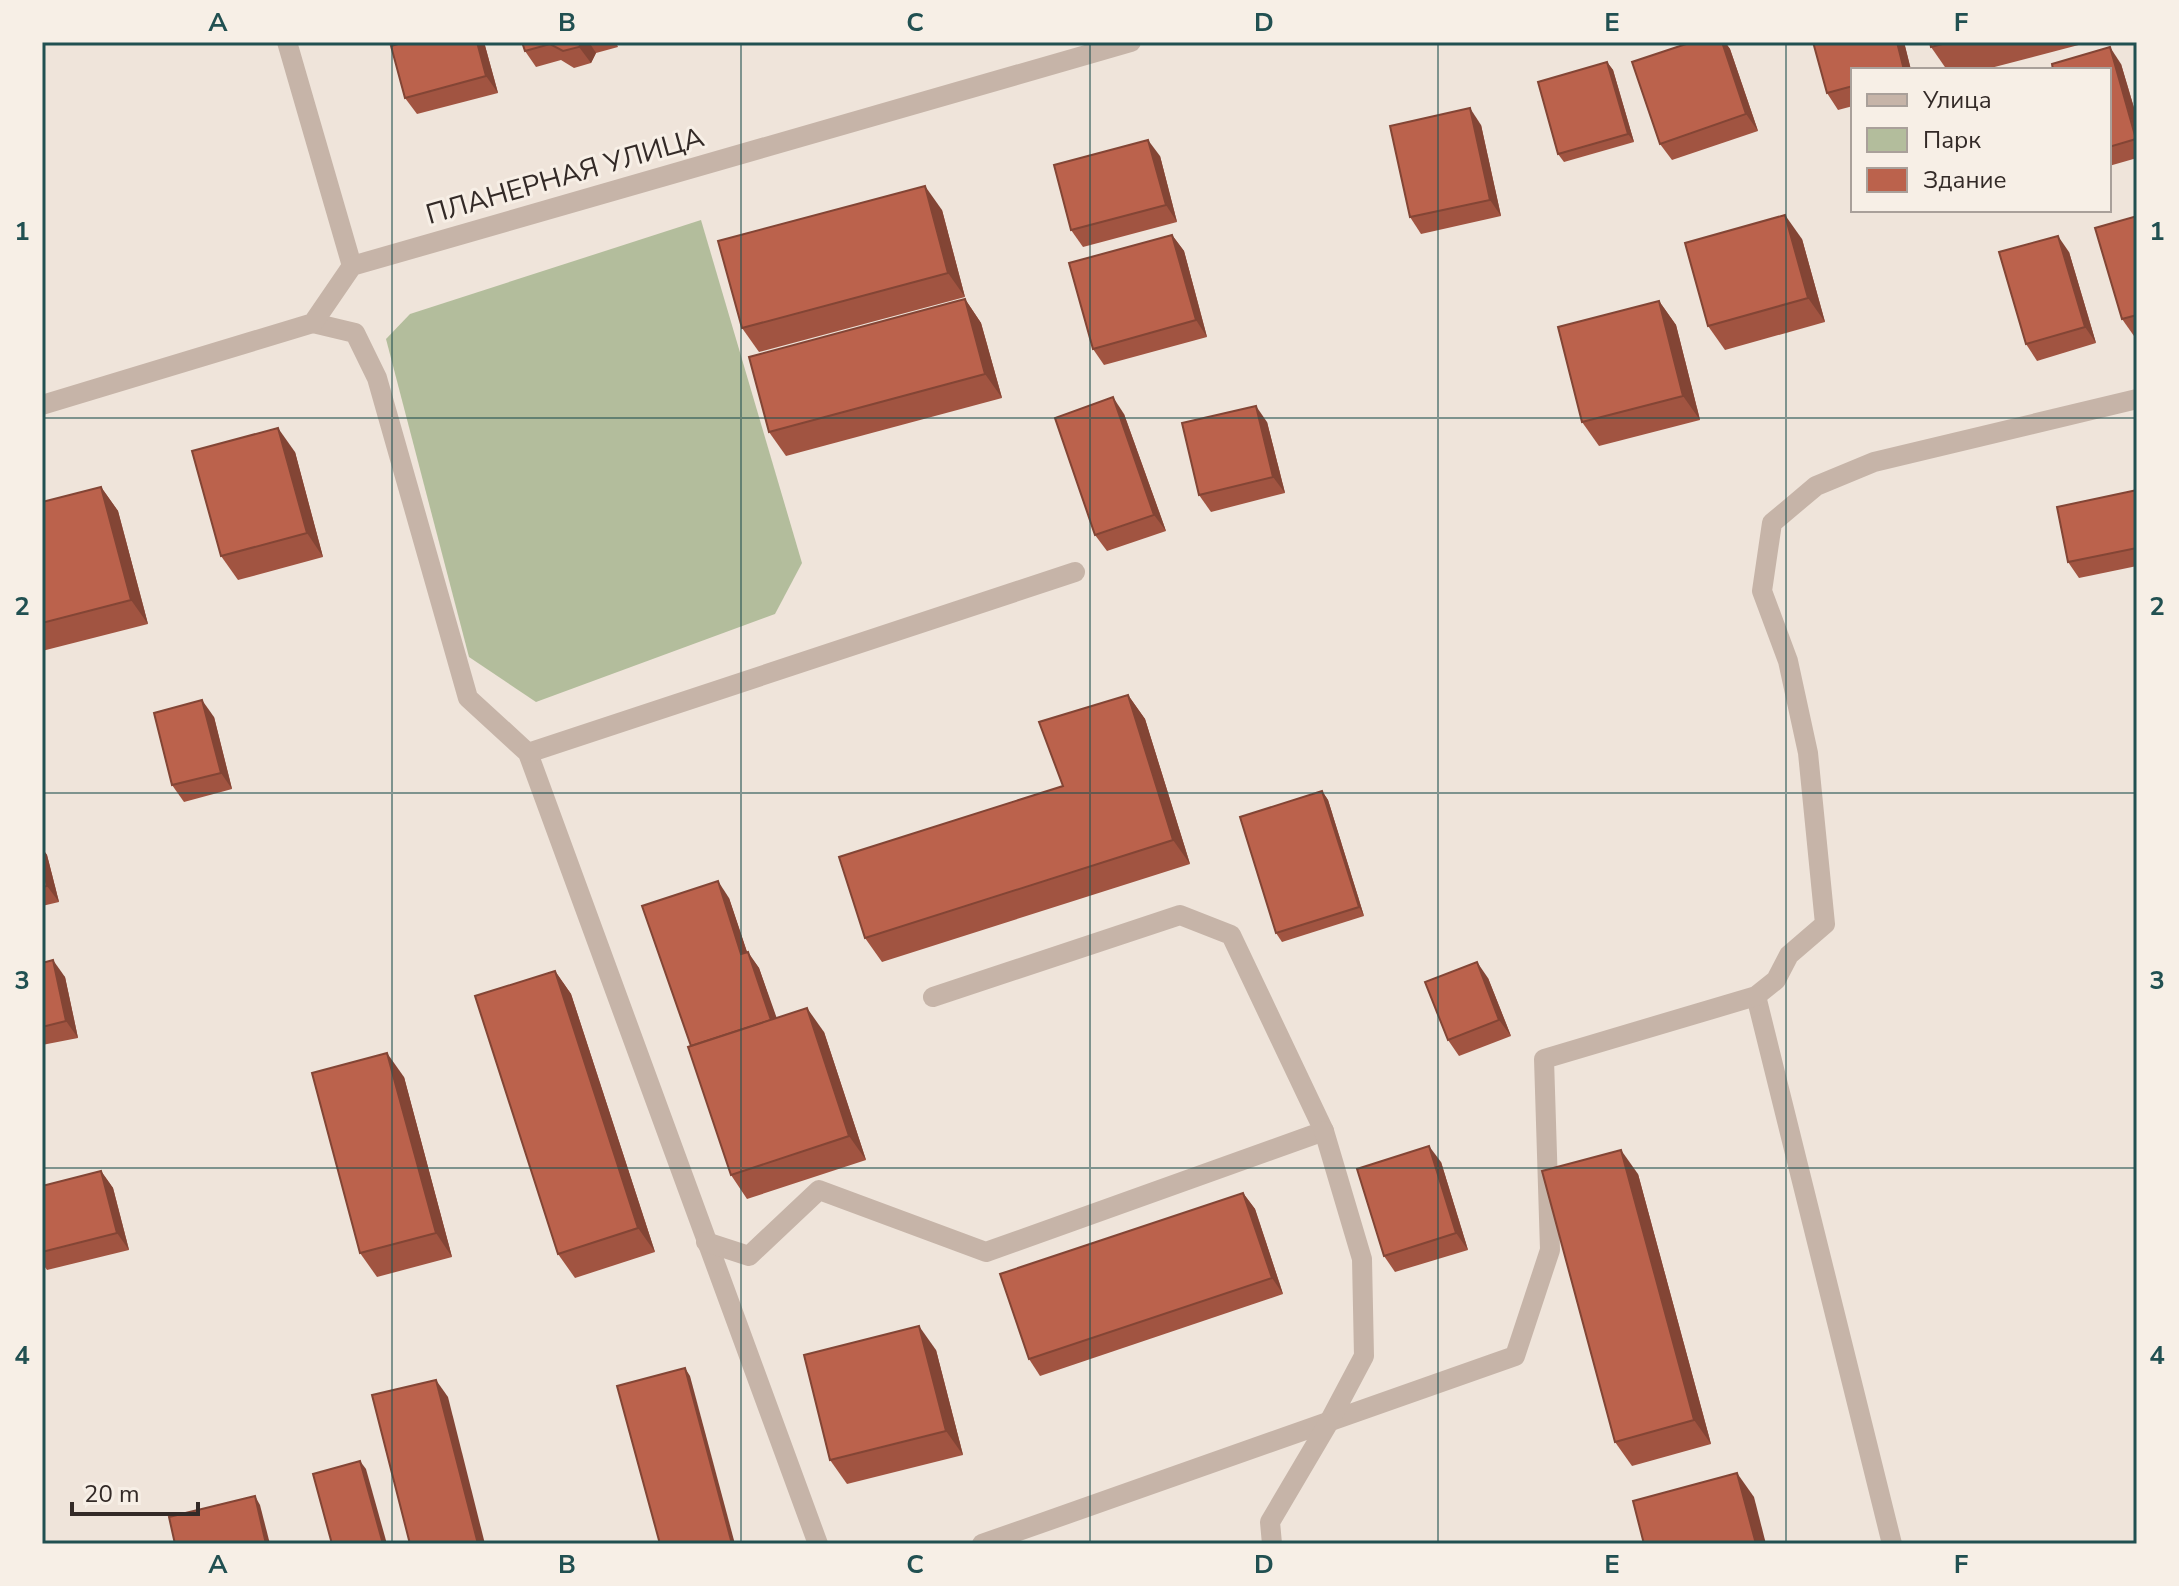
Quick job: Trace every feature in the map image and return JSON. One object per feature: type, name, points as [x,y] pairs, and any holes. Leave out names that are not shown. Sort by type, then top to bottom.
[{"type":"street","points":[[287,42],[352,266],[313,323]]},
{"type":"street","name":"ПЛАНЕРНАЯ УЛИЦА","points":[[352,266],[1131,42]]},
{"type":"street","points":[[42,405],[313,323],[355,333],[377,378],[468,698],[528,753],[818,1544]]},
{"type":"street","points":[[982,1544],[1515,1356],[1550,1250],[1544,1059],[1756,996],[1776,980],[1789,955],[1825,924],[1808,753],[1788,661],[1762,591],[1772,523],[1816,486],[1874,462],[2137,399]]},
{"type":"street","points":[[528,753],[1075,572]]},
{"type":"street","points":[[933,997],[1180,915],[1231,935],[1324,1131],[1362,1259],[1364,1356],[1270,1522],[1272,1544]]},
{"type":"street","points":[[1756,996],[1892,1544]]},
{"type":"street","points":[[706,1242],[749,1256],[819,1190],[986,1252],[1324,1131]]},
{"type":"green space","points":[[701,220],[802,563],[775,614],[536,702],[469,657],[386,339],[410,314]]},
{"type":"building","points":[[405,42],[477,42],[486,76],[405,98],[391,46]]},
{"type":"building","points":[[522,42],[582,42],[579,47],[563,51],[550,44],[525,51]]},
{"type":"building","points":[[1692,42],[1722,42],[1746,114],[1660,144],[1632,62]]},
{"type":"building","points":[[1813,42],[1897,42],[1904,68],[1851,68],[1851,87],[1827,93]]},
{"type":"building","points":[[1930,42],[1950,42],[1931,47]]},
{"type":"building","points":[[2110,47],[2136,139],[2111,146],[2111,68],[2053,68],[2052,64]]},
{"type":"building","points":[[1607,62],[1628,134],[1558,154],[1538,82]]},
{"type":"building","points":[[1470,108],[1490,200],[1410,217],[1390,126]]},
{"type":"building","points":[[1148,140],[1166,205],[1071,230],[1054,165]]},
{"type":"building","points":[[925,186],[948,273],[742,328],[718,241]]},
{"type":"building","points":[[1785,215],[1808,298],[1708,326],[1685,243]]},
{"type":"building","points":[[2137,216],[2137,315],[2122,319],[2095,228]]},
{"type":"building","points":[[1172,235],[1196,320],[1093,349],[1069,263]]},
{"type":"building","points":[[2058,236],[2085,327],[2026,344],[1999,252]]},
{"type":"building","points":[[965,299],[985,374],[769,432],[749,357]]},
{"type":"building","points":[[1659,301],[1683,396],[1582,422],[1558,327]]},
{"type":"building","points":[[1113,397],[1154,515],[1095,535],[1055,418]]},
{"type":"building","points":[[1256,406],[1273,477],[1199,495],[1182,423]]},
{"type":"building","points":[[278,428],[307,533],[221,556],[192,451]]},
{"type":"building","points":[[101,487],[131,600],[42,623],[42,502]]},
{"type":"building","points":[[2137,490],[2137,548],[2068,562],[2057,507]]},
{"type":"building","points":[[1128,695],[1173,840],[865,938],[839,857],[1063,786],[1039,722]]},
{"type":"building","points":[[202,700],[221,773],[172,785],[154,713]]},
{"type":"building","points":[[1322,791],[1359,907],[1276,933],[1240,817]]},
{"type":"building","points":[[42,864],[47,886],[42,887]]},
{"type":"building","points":[[718,881],[741,954],[748,952],[771,1020],[691,1046],[642,906]]},
{"type":"building","points":[[53,960],[66,1021],[42,1027],[42,963]]},
{"type":"building","points":[[1477,962],[1499,1020],[1448,1040],[1425,982]]},
{"type":"building","points":[[555,971],[638,1228],[558,1254],[475,996]]},
{"type":"building","points":[[807,1008],[849,1136],[731,1175],[688,1047]]},
{"type":"building","points":[[387,1053],[436,1233],[360,1253],[312,1073]]},
{"type":"building","points":[[1429,1146],[1456,1233],[1384,1256],[1357,1169]]},
{"type":"building","points":[[1621,1150],[1694,1420],[1615,1442],[1542,1171]]},
{"type":"building","points":[[101,1171],[117,1233],[42,1252],[42,1186]]},
{"type":"building","points":[[1243,1193],[1272,1278],[1029,1359],[1000,1274]]},
{"type":"building","points":[[919,1326],[946,1431],[830,1460],[804,1355]]},
{"type":"building","points":[[685,1368],[732,1544],[660,1544],[617,1386]]},
{"type":"building","points":[[436,1380],[478,1544],[410,1544],[372,1395]]},
{"type":"building","points":[[360,1461],[383,1544],[332,1544],[313,1474]]},
{"type":"building","points":[[1737,1473],[1756,1544],[1644,1544],[1633,1501]]},
{"type":"building","points":[[255,1496],[266,1544],[175,1544],[169,1517]]}]
